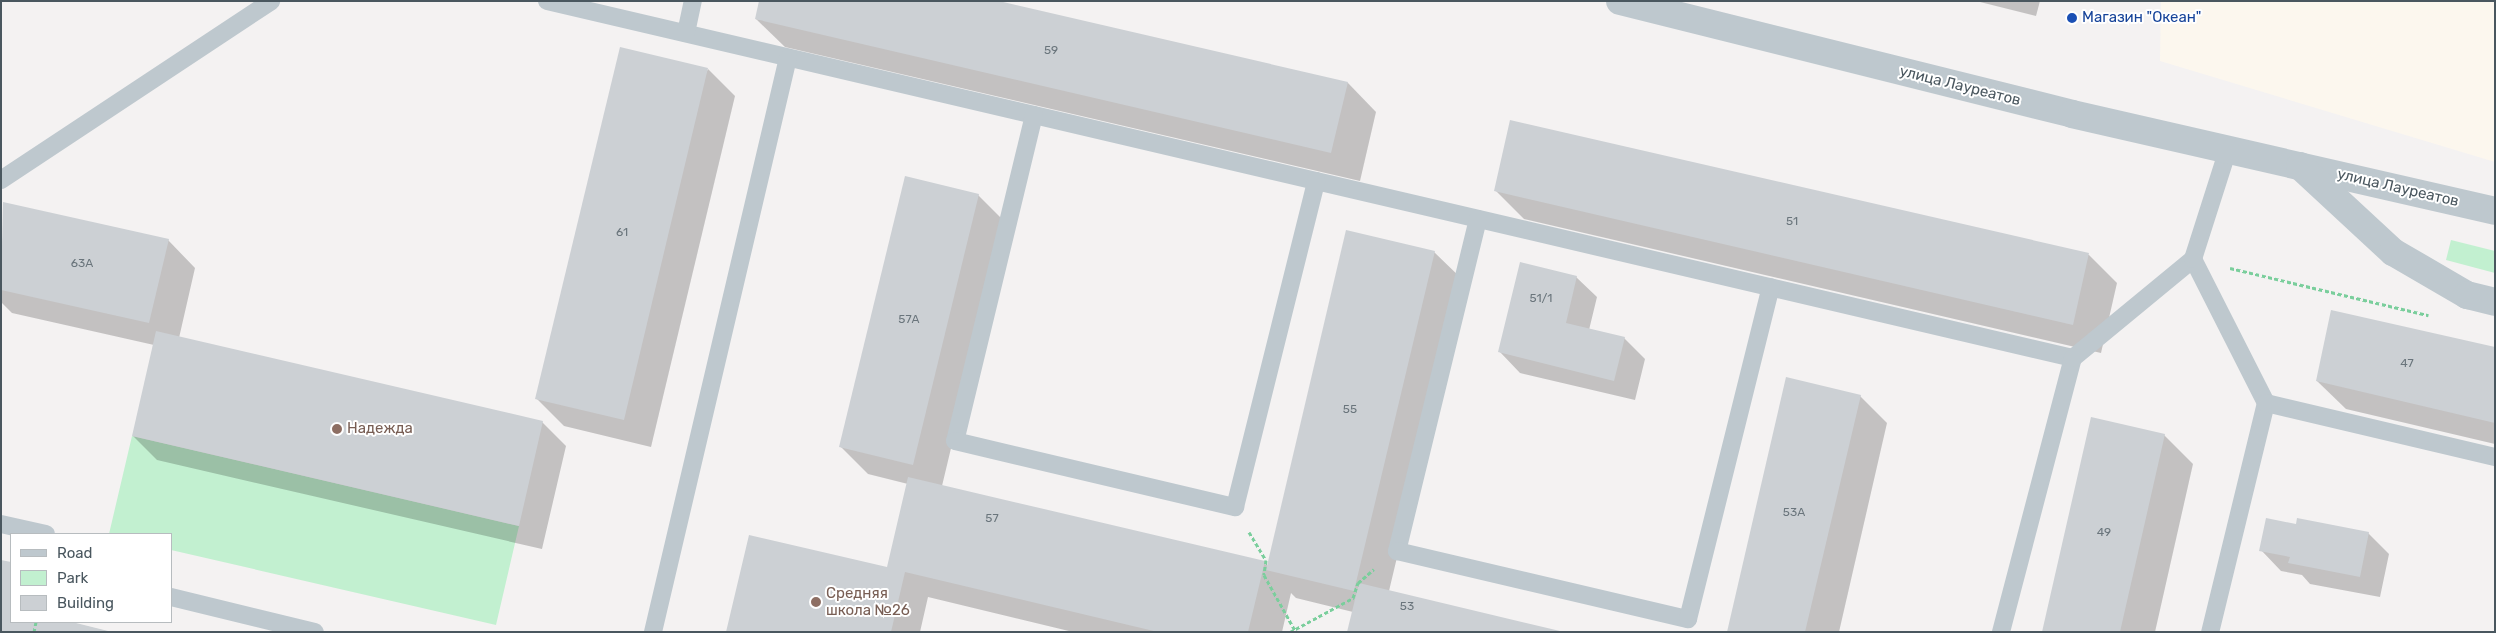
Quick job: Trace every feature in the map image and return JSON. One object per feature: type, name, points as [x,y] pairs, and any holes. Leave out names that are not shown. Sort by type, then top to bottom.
[{"type":"street","name":"улица Лауреатов","points":[[1620,1],[2072,114],[2495,211]]},
{"type":"street","name":"улица Лауреатов","points":[[2300,166],[2393,252],[2467,294],[2495,302]]},
{"type":"lane","points":[[1,180],[271,1]]},
{"type":"lane","points":[[547,1],[2073,358]]},
{"type":"lane","points":[[686,34],[693,1]]},
{"type":"lane","points":[[653,632],[788,58]]},
{"type":"lane","points":[[1034,115],[955,441],[1235,507],[1316,181]]},
{"type":"lane","points":[[2001,632],[2073,358],[2193,259],[2228,149]]},
{"type":"lane","points":[[1478,219],[1396,550],[1688,619],[1771,287]]},
{"type":"lane","points":[[2193,259],[2266,403],[2210,632]]},
{"type":"lane","points":[[2266,403],[2495,457]]},
{"type":"lane","points":[[1,524],[42,533]]},
{"type":"lane","points":[[172,597],[315,632]]},
{"type":"path","points":[[2193,259],[2437,317]]},
{"type":"path","points":[[1235,507],[1266,560],[1264,576],[1296,632]]},
{"type":"path","points":[[1290,632],[1293,627],[1354,598],[1358,583],[1396,550]]},
{"type":"shaded area","points":[[2161,1],[2495,1],[2495,162],[2160,61]]},
{"type":"green space","points":[[2451,240],[2495,251],[2495,273],[2446,260]]},
{"type":"green space","points":[[132,436],[519,526],[496,625],[172,550],[172,533],[109,533]]},
{"type":"building","points":[[759,1],[999,1],[1348,82],[1331,153],[755,19]]},
{"type":"building","points":[[620,47],[708,68],[624,420],[535,399]]},
{"type":"building","points":[[1510,120],[2089,253],[2073,325],[1494,191]]},
{"type":"building","points":[[905,176],[979,194],[913,465],[839,447]]},
{"type":"building","points":[[3,202],[169,239],[149,323],[1,290]]},
{"type":"building","points":[[1346,230],[1435,251],[1354,591],[1266,570]]},
{"type":"building","points":[[1520,262],[1577,276],[1566,323],[1625,337],[1614,381],[1498,352]]},
{"type":"building","points":[[2331,310],[2495,347],[2495,423],[2316,381]]},
{"type":"building","name":"Надежда","points":[[156,331],[543,421],[519,526],[132,436]]},
{"type":"building","points":[[1786,377],[1861,395],[1805,632],[1727,632]]},
{"type":"building","points":[[2091,417],[2165,434],[2120,632],[2042,632]]},
{"type":"building","points":[[908,477],[1265,561],[1248,632],[1158,632],[905,572],[891,632],[726,632],[749,535],[887,567]]},
{"type":"building","points":[[2266,518],[2296,524],[2297,518],[2369,532],[2360,577],[2288,563],[2290,557],[2259,551]]},
{"type":"building","points":[[1,560],[10,562],[10,623],[76,623],[112,632],[1,631]]},
{"type":"building","points":[[1359,583],[1560,631],[1560,632],[1347,632]]},
{"type":"place","name":"Магазин \"Океан\"","points":[[2072,18]]},
{"type":"place","name":"Надежда","points":[[337,429]]},
{"type":"place","name":"Средняя школа №26","points":[[816,602]]}]
